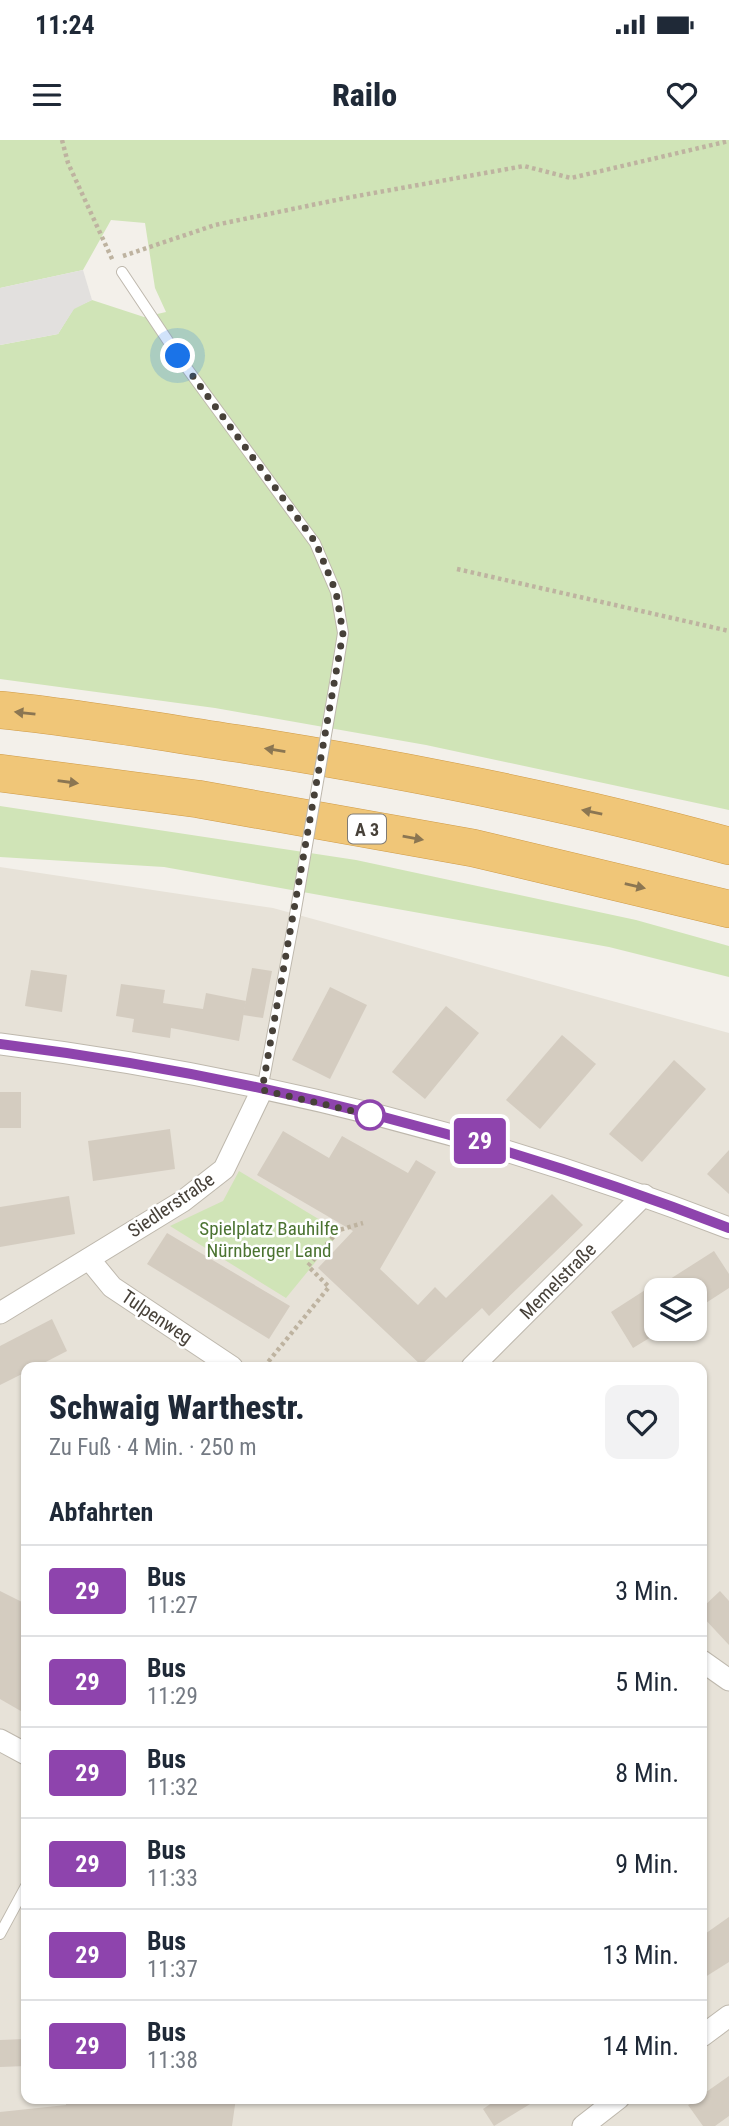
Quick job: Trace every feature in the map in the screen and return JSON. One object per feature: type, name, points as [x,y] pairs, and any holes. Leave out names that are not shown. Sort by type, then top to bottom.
[{"type":"highway","points":[[0,710],[68,717],[366,764],[638,821],[729,846]]},
{"type":"highway","name":"A 3","points":[[0,773],[198,799],[473,848],[729,909]]},
{"type":"street","points":[[0,1044],[83,1054],[262,1090],[477,1140],[644,1195],[729,1228]]},
{"type":"street","name":"Siedlerstraße","points":[[0,1314],[183,1201],[224,1169],[262,1090]]},
{"type":"street","name":"Memelstraße","points":[[477,1362],[644,1195]]},
{"type":"street","name":"Tulpenweg","points":[[89,1259],[112,1287],[224,1362]]},
{"type":"street","points":[[707,1665],[729,1680]]},
{"type":"street","points":[[0,1740],[21,1751]]},
{"type":"street","points":[[583,2126],[611,2104]]},
{"type":"lane","name":"Siedlerstraße","points":[[122,272],[200,388],[316,543],[336,592],[343,633],[262,1090]]},
{"type":"lane","points":[[0,1934],[21,1895]]},
{"type":"path","points":[[62,140],[68,163],[112,259],[215,225],[346,198],[523,166],[572,178],[729,141]]},
{"type":"path","points":[[457,569],[729,631]]},
{"type":"path","points":[[268,1362],[329,1287],[308,1266],[339,1230],[363,1223]]},
{"type":"shaded area","points":[[83,270],[92,300],[74,309],[58,334],[0,345],[0,288]]},
{"type":"shaded area","points":[[0,867],[273,908],[729,1033],[729,2126],[0,2126]]},
{"type":"green space","points":[[0,140],[729,140],[729,810],[426,745],[215,708],[0,679],[0,345],[58,334],[74,308],[92,300],[144,317],[166,312],[155,288],[145,223],[111,220],[83,270],[0,288]]},
{"type":"green space","points":[[0,806],[356,860],[636,920],[729,946],[729,977],[609,947],[164,867],[0,857]]},
{"type":"green space","name":"Spielplatz Bauhilfe Nürnberger Land","points":[[239,1171],[340,1232],[286,1298],[170,1226],[223,1201]]},
{"type":"building","points":[[252,968],[272,971],[263,1018],[243,1015]]},
{"type":"building","points":[[31,970],[67,975],[62,1012],[25,1006]]},
{"type":"building","points":[[121,984],[165,990],[163,1003],[203,1009],[206,993],[246,1001],[239,1041],[171,1028],[170,1038],[132,1032],[134,1019],[116,1016]]},
{"type":"building","points":[[330,987],[367,1005],[330,1079],[292,1060]]},
{"type":"building","points":[[446,1006],[479,1033],[425,1099],[392,1072]]},
{"type":"building","points":[[562,1035],[596,1064],[540,1129],[506,1100]]},
{"type":"building","points":[[674,1060],[706,1089],[642,1162],[609,1134]]},
{"type":"building","points":[[0,1092],[21,1092],[21,1128],[0,1128]]},
{"type":"building","points":[[170,1129],[175,1169],[93,1181],[88,1141]]},
{"type":"building","points":[[283,1131],[329,1158],[342,1136],[408,1173],[416,1160],[436,1172],[380,1269],[418,1305],[435,1287],[446,1298],[552,1194],[583,1225],[489,1316],[482,1308],[424,1362],[418,1362],[318,1268],[353,1231],[257,1175]]},
{"type":"building","points":[[729,1150],[729,1194],[707,1174]]},
{"type":"building","points":[[69,1196],[75,1234],[0,1247],[0,1207]]},
{"type":"building","points":[[167,1233],[290,1306],[269,1339],[147,1264]]},
{"type":"building","points":[[714,1251],[729,1274],[729,1288],[707,1302],[707,1278],[672,1278]]},
{"type":"building","points":[[644,1291],[644,1341],[633,1348],[611,1312]]},
{"type":"building","points":[[52,1319],[67,1351],[46,1362],[21,1362],[21,1374],[0,1385],[0,1346]]},
{"type":"building","points":[[0,1591],[21,1602],[21,1711],[0,1699]]},
{"type":"building","points":[[720,1591],[729,1601],[729,1645],[707,1621],[707,1603]]},
{"type":"building","points":[[729,1917],[729,1962],[707,1976],[707,1932]]},
{"type":"building","points":[[21,2039],[21,2066],[0,2067],[0,2040]]},
{"type":"building","points":[[729,2076],[729,2116],[715,2126],[703,2126],[688,2105],[707,2104],[707,2091]]},
{"type":"building","points":[[235,2104],[232,2126],[0,2126],[0,2112],[66,2105]]},
{"type":"building","points":[[490,2104],[530,2104],[494,2126],[483,2109]]},
{"type":"bus line","name":"29","points":[[0,1044],[83,1054],[262,1090],[477,1140],[644,1195],[729,1228]]},
{"type":"route","points":[[178,356],[246,452],[316,543],[336,592],[343,633],[262,1090],[370,1115]]}]
